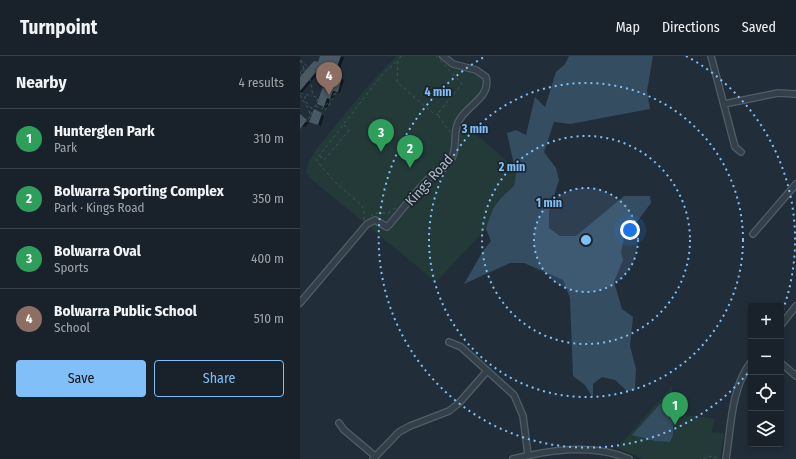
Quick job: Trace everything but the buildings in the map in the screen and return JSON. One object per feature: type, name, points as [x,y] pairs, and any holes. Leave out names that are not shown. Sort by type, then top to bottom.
[{"type":"street","name":"Kings Road","points":[[372,219],[387,227],[432,174],[451,160],[455,151],[456,130],[460,119],[484,93],[488,85],[486,77],[476,70],[453,64],[443,56]]},
{"type":"street","points":[[711,56],[735,146],[741,152]]},
{"type":"street","points":[[724,104],[778,92],[796,94]]},
{"type":"street","points":[[753,234],[796,184]]},
{"type":"street","points":[[300,303],[372,219]]},
{"type":"street","points":[[784,321],[796,306]]},
{"type":"street","points":[[449,342],[461,347],[509,389],[518,401],[523,416],[528,455]]},
{"type":"street","points":[[784,366],[796,376]]},
{"type":"street","points":[[723,458],[736,391],[748,367]]},
{"type":"street","points":[[340,423],[344,430],[374,458],[400,432],[410,426],[454,407],[487,371]]},
{"type":"street","points":[[512,459],[541,452],[592,450],[615,454],[629,459]]},
{"type":"path","points":[[366,222],[363,218],[364,209],[361,205],[335,182],[316,160],[382,76],[401,56]]},
{"type":"path","points":[[436,56],[462,84],[439,112],[439,115]]},
{"type":"path","points":[[300,60],[308,67],[341,78],[337,92],[328,108],[324,112],[315,105]]},
{"type":"path","points":[[300,60],[304,68],[301,75],[308,67]]},
{"type":"path","points":[[398,60],[398,82],[434,114],[439,115],[452,135]]},
{"type":"path","points":[[333,76],[336,68],[334,68],[335,65]]},
{"type":"path","points":[[300,73],[304,68]]},
{"type":"path","points":[[300,89],[317,70]]},
{"type":"path","points":[[309,79],[313,96]]},
{"type":"path","points":[[322,109],[332,96],[337,85],[336,84]]},
{"type":"path","points":[[300,94],[318,98],[309,121],[306,122],[300,116]]},
{"type":"path","points":[[300,94],[309,110],[310,116]]},
{"type":"path","points":[[305,96],[306,101],[313,109]]},
{"type":"path","points":[[343,125],[349,130]]},
{"type":"path","points":[[320,156],[324,160],[351,128]]},
{"type":"path","points":[[372,219],[375,213],[391,212],[403,203]]},
{"type":"path","points":[[703,459],[708,456],[723,458]]},
{"type":"green space","points":[[397,56],[443,56],[453,64],[476,70],[486,77],[488,85],[459,119],[457,129],[463,123],[513,166],[516,174],[514,186],[497,201],[486,229],[436,282],[310,178],[306,171],[314,152],[365,90]]},
{"type":"green space","points":[[672,386],[673,413],[714,419],[712,432],[724,433],[720,459],[644,459],[617,448]]},
{"type":"water","points":[[569,56],[653,56],[647,91],[650,109],[570,124],[554,122],[544,152],[556,168],[559,180],[549,212],[549,228],[560,236],[576,236],[624,196],[650,196],[651,203],[624,239],[621,252],[623,260],[614,282],[622,309],[633,317],[630,346],[636,369],[635,390],[627,391],[615,380],[602,377],[593,384],[593,398],[585,385],[573,376],[570,298],[563,280],[524,263],[510,263],[464,284],[483,251],[491,241],[486,229],[493,209],[499,200],[514,186],[516,174],[507,133],[516,130],[526,135],[535,97],[545,107],[556,72],[565,64]]},
{"type":"water","points":[[669,398],[671,414],[682,417],[673,422],[673,435],[670,442],[655,441],[632,435],[660,404]]},
{"type":"place","name":"Bolwarra Public School","points":[[329,95]]},
{"type":"place","name":"Bolwarra Oval","points":[[381,152]]},
{"type":"place","name":"Bolwarra Sporting Complex","points":[[410,168]]},
{"type":"place","name":"Hunterglen Park","points":[[675,425]]}]
